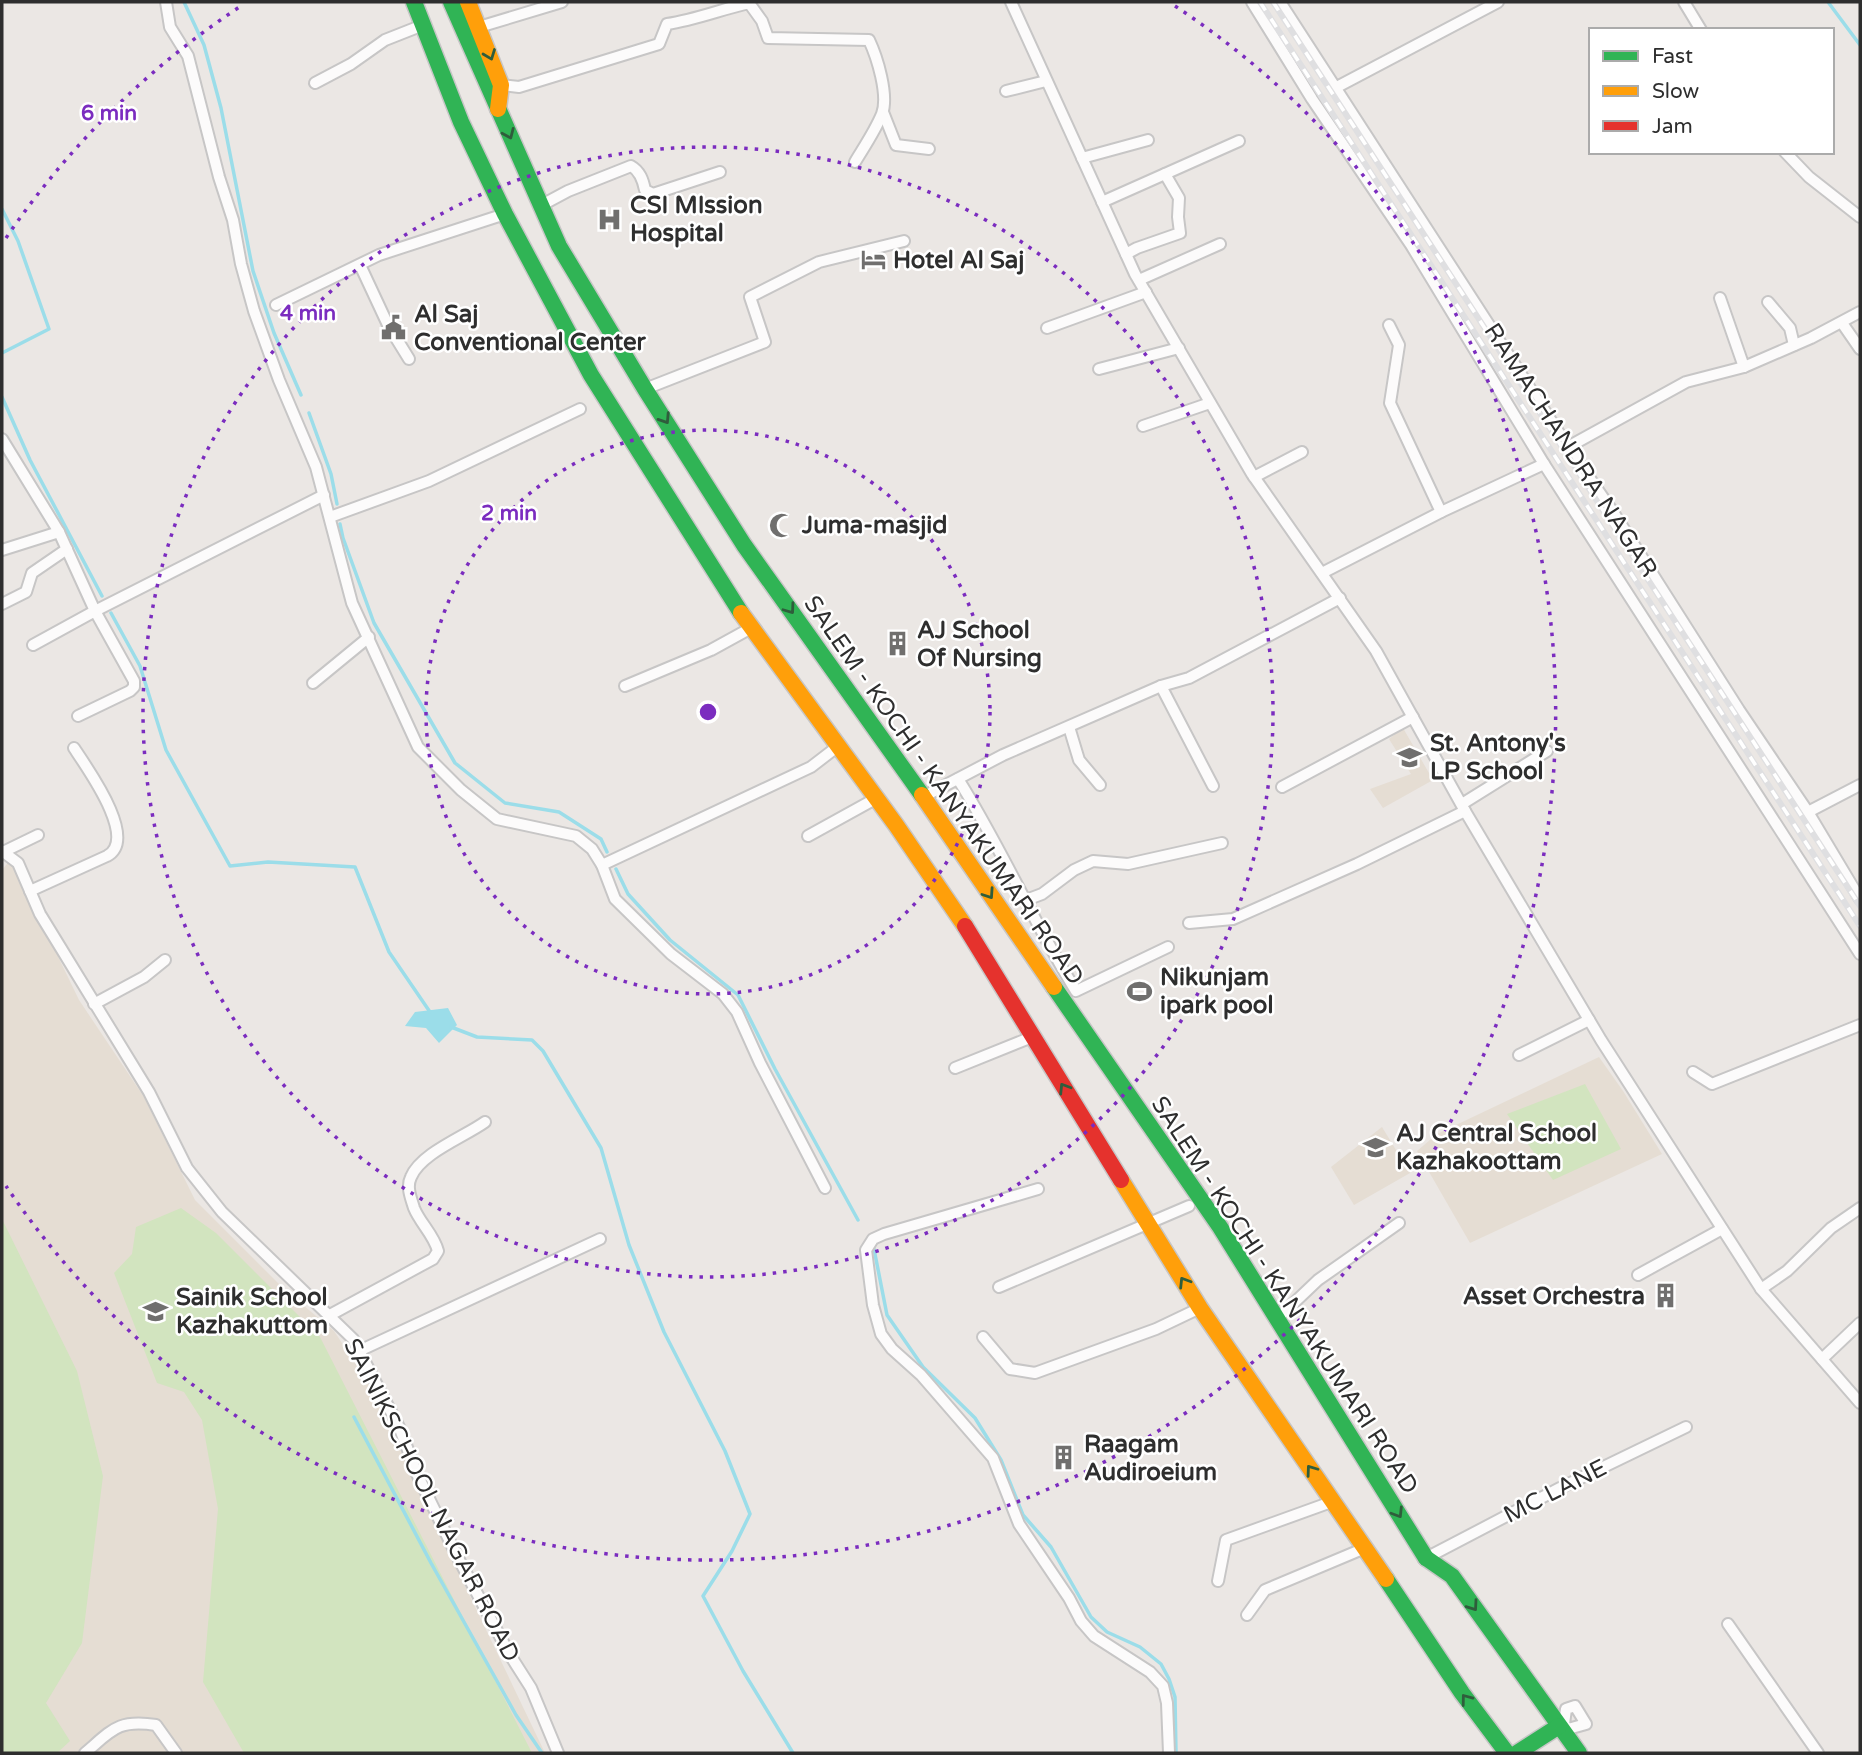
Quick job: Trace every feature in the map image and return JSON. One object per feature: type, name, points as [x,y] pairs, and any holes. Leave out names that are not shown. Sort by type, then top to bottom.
[{"type":"main road","points":[[414,2],[461,122],[505,214],[591,375],[751,628],[953,907],[1200,1308],[1334,1501],[1462,1693],[1507,1753]]},
{"type":"main road","name":"SALEM - KOCHI - KANYAKUMARI ROAD","points":[[434,2],[462,27]]},
{"type":"main road","name":"SALEM - KOCHI - KANYAKUMARI ROAD","points":[[451,2],[559,246],[645,389],[744,545],[923,797],[1220,1227],[1426,1558]]},
{"type":"main road","points":[[468,2],[501,85],[501,102],[498,109]]},
{"type":"main road","points":[[1426,1558],[1452,1576],[1579,1753]]},
{"type":"main road","points":[[1517,1753],[1561,1725]]},
{"type":"street","points":[[166,2],[170,27],[188,56],[219,177],[233,220],[254,311],[279,380],[316,467],[352,603],[418,747],[441,771],[497,819],[576,836],[592,849],[602,865],[615,899],[671,954],[723,994],[737,1012],[760,1063],[825,1188]]},
{"type":"street","points":[[479,27],[562,2]]},
{"type":"street","points":[[1011,2],[1139,280],[1254,477],[1376,650],[1464,808],[1589,1020],[1761,1289],[1858,1397]]},
{"type":"street","points":[[1252,2],[1312,99],[1411,245],[1544,464],[1860,954]]},
{"type":"street","name":"RAMACHANDRA NAGAR","points":[[1280,2],[1739,710],[1808,812],[1860,899]]},
{"type":"street","points":[[1335,88],[1498,2]]},
{"type":"street","points":[[1684,2],[1700,28]]},
{"type":"street","points":[[501,85],[519,88],[659,44],[667,24],[688,21],[714,11],[749,3],[762,21],[768,38],[869,40],[876,54],[883,85],[883,112],[896,145],[929,149]]},
{"type":"street","points":[[315,83],[351,64],[385,40],[423,25]]},
{"type":"street","points":[[1006,91],[1046,81]]},
{"type":"street","points":[[855,162],[883,112]]},
{"type":"street","points":[[1082,158],[1148,140]]},
{"type":"street","points":[[1102,202],[1239,141]]},
{"type":"street","points":[[1787,154],[1809,177],[1860,217]]},
{"type":"street","points":[[540,206],[568,191],[631,166],[642,179],[645,190],[653,194],[720,172]]},
{"type":"street","points":[[1126,254],[1180,233],[1179,198],[1165,173]]},
{"type":"street","points":[[276,305],[395,249],[505,214]]},
{"type":"street","points":[[645,389],[765,342],[750,297],[819,262],[904,241]]},
{"type":"street","points":[[1139,280],[1220,244]]},
{"type":"street","points":[[360,265],[388,325],[409,359]]},
{"type":"street","points":[[1046,328],[1146,292]]},
{"type":"street","points":[[1720,298],[1744,367]]},
{"type":"street","points":[[1768,302],[1790,328],[1794,345]]},
{"type":"street","points":[[1568,447],[1686,382],[1744,367],[1842,323],[1860,312]]},
{"type":"street","points":[[1842,323],[1860,349]]},
{"type":"street","points":[[1389,325],[1399,345],[1390,403],[1441,512]]},
{"type":"street","points":[[1099,369],[1179,348]]},
{"type":"street","points":[[1143,426],[1210,402]]},
{"type":"street","points":[[330,517],[429,481],[580,409]]},
{"type":"street","points":[[2,439],[59,532],[95,611],[131,675],[134,687],[78,716]]},
{"type":"street","points":[[1254,477],[1302,452]]},
{"type":"street","points":[[1322,573],[1441,512],[1544,464]]},
{"type":"street","points":[[33,645],[324,495]]},
{"type":"street","points":[[2,550],[59,532]]},
{"type":"street","points":[[2,604],[26,592],[32,573],[67,549]]},
{"type":"street","points":[[923,797],[1003,755],[1161,686],[1189,678],[1339,598]]},
{"type":"street","points":[[625,686],[711,650],[751,628]]},
{"type":"street","points":[[313,683],[369,638]]},
{"type":"street","points":[[1161,686],[1213,786]]},
{"type":"street","points":[[1282,787],[1413,717]]},
{"type":"street","points":[[1069,727],[1079,760],[1100,785]]},
{"type":"street","points":[[602,865],[811,767],[837,747]]},
{"type":"street","points":[[30,891],[115,852],[118,846],[119,839],[107,800],[74,748]]},
{"type":"street","points":[[1189,923],[1233,919],[1357,864],[1464,808],[1547,751]]},
{"type":"street","points":[[958,779],[984,820],[1058,962],[1076,991],[1168,947]]},
{"type":"street","points":[[1808,812],[1860,785]]},
{"type":"street","points":[[808,836],[875,799]]},
{"type":"street","points":[[2,852],[38,835]]},
{"type":"street","points":[[1026,900],[1042,894],[1074,870],[1093,861],[1128,864],[1222,843]]},
{"type":"street","name":"SAINIKSCHOOL NAGAR ROAD","points":[[2,852],[18,863],[40,914],[149,1092],[187,1168],[222,1212],[353,1339],[400,1429],[417,1475],[457,1556],[510,1655],[531,1688],[558,1753]]},
{"type":"street","points":[[94,1004],[144,976],[165,960]]},
{"type":"street","points":[[1518,1055],[1589,1020]]},
{"type":"street","points":[[1693,1072],[1713,1084],[1860,1025]]},
{"type":"street","points":[[955,1068],[1032,1037]]},
{"type":"street","points":[[330,1315],[433,1259],[438,1251],[436,1244],[416,1212],[409,1192],[409,1178],[417,1167],[432,1155],[485,1122]]},
{"type":"street","points":[[1038,1189],[873,1239],[866,1250],[873,1305],[881,1334],[892,1349],[921,1375],[993,1458],[1019,1524],[1069,1598],[1081,1621],[1094,1636],[1150,1672],[1163,1686],[1167,1703],[1169,1753]]},
{"type":"street","points":[[999,1287],[1189,1206]]},
{"type":"street","points":[[1761,1289],[1787,1271],[1831,1228],[1860,1208]]},
{"type":"street","points":[[1277,1319],[1318,1280],[1399,1223]]},
{"type":"street","points":[[1638,1275],[1722,1229]]},
{"type":"street","points":[[359,1351],[600,1239]]},
{"type":"street","points":[[983,1337],[1010,1369],[1035,1373],[1156,1329],[1200,1308]]},
{"type":"street","points":[[1822,1359],[1860,1323]]},
{"type":"street","name":"MC LANE","points":[[1426,1558],[1560,1488],[1686,1427]]},
{"type":"street","points":[[1218,1581],[1226,1540],[1334,1501]]},
{"type":"street","points":[[1247,1615],[1265,1590],[1365,1548]]},
{"type":"street","points":[[1728,1624],[1818,1753]]},
{"type":"street","points":[[85,1753],[117,1726],[138,1722],[156,1725],[176,1753]]},
{"type":"shaded area","name":"St. Antony's LP School","points":[[1403,728],[1433,780],[1383,808],[1370,789],[1411,774],[1389,739]]},
{"type":"shaded area","name":"Sainik School Kazhakuttom","points":[[11,859],[79,1000],[144,1097],[195,1200],[285,1290],[334,1331],[367,1381],[545,1753],[2,1753],[2,870]]},
{"type":"shaded area","points":[[1599,1057],[1662,1154],[1470,1243],[1417,1151],[1437,1134]]},
{"type":"shaded area","name":"AJ Central School Kazhakoottam","points":[[1382,1127],[1410,1173],[1354,1205],[1331,1167]]},
{"type":"green space","points":[[1585,1084],[1621,1149],[1553,1180],[1507,1114]]},
{"type":"green space","points":[[181,1208],[216,1233],[320,1337],[532,1753],[244,1753],[203,1682],[218,1509],[202,1420],[184,1392],[157,1383],[114,1273],[132,1254],[136,1227]]},
{"type":"green space","points":[[2,1219],[77,1371],[103,1476],[82,1643],[46,1703],[70,1741],[57,1753],[2,1753]]},
{"type":"water","points":[[448,1008],[457,1025],[439,1043],[426,1028],[405,1026],[415,1012]]},
{"type":"waterway","points":[[184,2],[204,45],[221,108],[253,271],[274,333],[301,395]]},
{"type":"waterway","points":[[1828,2],[1860,45]]},
{"type":"waterway","points":[[2,209],[18,241],[49,329],[2,353]]},
{"type":"waterway","points":[[2,397],[30,460],[102,596]]},
{"type":"waterway","points":[[309,413],[331,474],[337,504]]},
{"type":"waterway","points":[[340,524],[374,623],[455,763],[505,803],[559,812],[601,839],[607,852]]},
{"type":"waterway","points":[[111,613],[140,666],[166,750],[230,866],[268,862],[355,867],[389,952],[430,1012]]},
{"type":"waterway","points":[[616,869],[628,894],[670,940],[738,995],[775,1069],[858,1220]]},
{"type":"waterway","points":[[451,1027],[477,1037],[532,1040],[543,1051],[601,1148],[629,1245],[664,1332],[725,1451],[750,1514],[732,1551],[703,1596],[743,1671],[793,1753]]},
{"type":"waterway","points":[[874,1249],[887,1315],[923,1367],[975,1418],[1001,1460],[1023,1515],[1051,1547],[1091,1617],[1107,1632],[1140,1647],[1161,1664],[1175,1697],[1176,1753]]},
{"type":"waterway","points":[[354,1417],[516,1715],[542,1753]]},
{"type":"railway","points":[[1260,2],[1860,926]]},
{"type":"railway","points":[[1273,2],[1860,906]]},
{"type":"traffic: fast","points":[[414,2],[461,122],[505,214],[591,375],[741,613]]},
{"type":"traffic: fast","points":[[451,2],[559,246],[645,389],[744,545],[922,795]]},
{"type":"traffic: fast","points":[[1054,987],[1220,1227],[1426,1558]]},
{"type":"traffic: fast","points":[[1426,1558],[1452,1576],[1579,1753]]},
{"type":"traffic: fast","points":[[1386,1579],[1462,1693],[1507,1753]]},
{"type":"traffic: fast","points":[[1517,1753],[1559,1726]]},
{"type":"traffic: slow","points":[[468,2],[501,85],[498,109]]},
{"type":"traffic: slow","points":[[741,613],[896,825],[965,926]]},
{"type":"traffic: slow","points":[[922,795],[1054,987]]},
{"type":"traffic: slow","points":[[1121,1180],[1200,1308],[1386,1579]]},
{"type":"traffic: jam","points":[[965,926],[1121,1180]]},
{"type":"place","name":"CSI MIssion Hospital","points":[[610,219]]},
{"type":"place","name":"Hotel Al Saj","points":[[873,260]]},
{"type":"place","name":"Al Saj Conventional Center","points":[[394,328]]},
{"type":"place","name":"Juma-masjid","points":[[782,525]]},
{"type":"place","name":"AJ School Of Nursing","points":[[897,644]]},
{"type":"place","name":"St. Antony's LP School","points":[[1410,757]]},
{"type":"place","name":"Nikunjam ipark pool","points":[[1140,991]]},
{"type":"place","name":"AJ Central School Kazhakoottam","points":[[1376,1147]]},
{"type":"place","name":"Asset Orchestra","points":[[1665,1296]]},
{"type":"place","name":"Sainik School Kazhakuttom","points":[[156,1311]]},
{"type":"place","name":"Raagam Audiroeium","points":[[1064,1458]]}]
